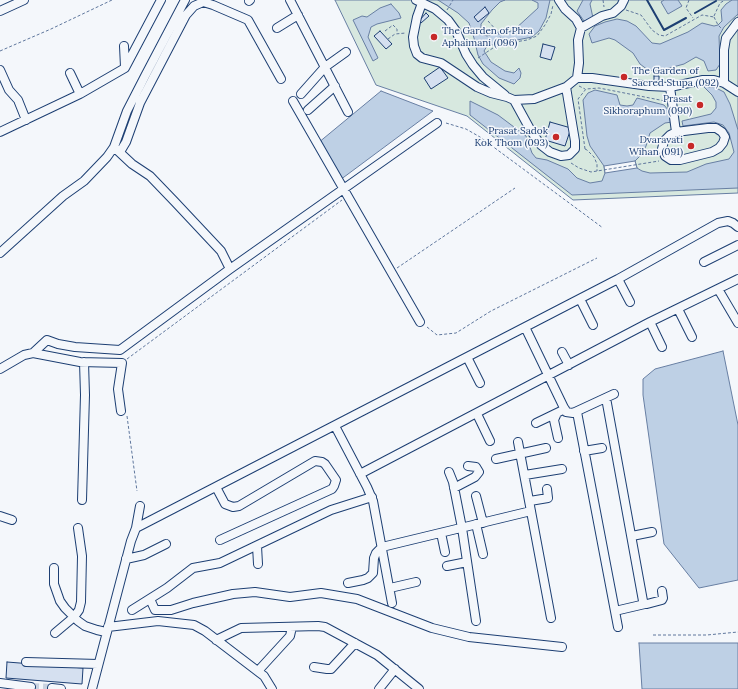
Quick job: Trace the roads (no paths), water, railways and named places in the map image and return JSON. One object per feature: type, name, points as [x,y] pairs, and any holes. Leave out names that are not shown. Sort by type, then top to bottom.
[{"type":"street","points":[[0,11],[24,0]]},
{"type":"street","points":[[0,132],[80,94],[125,68],[161,0]]},
{"type":"street","points":[[117,149],[127,112],[185,0]]},
{"type":"street","points":[[290,0],[348,112]]},
{"type":"street","points":[[566,87],[575,149],[569,155],[561,156],[550,152],[541,145],[511,99],[483,77],[473,65],[448,20],[435,9],[419,1],[414,34],[414,46],[417,54],[422,58],[441,63],[477,87],[511,99],[534,98],[566,87],[577,78],[592,78],[649,86],[670,87],[702,80],[714,80],[724,83],[738,92]]},
{"type":"street","points":[[556,1],[576,19],[582,28]]},
{"type":"street","points":[[0,253],[63,196],[84,181],[126,142],[140,103],[186,15],[194,6],[203,2],[248,20],[281,79]]},
{"type":"street","points":[[577,78],[579,63],[578,40],[582,28],[602,16],[612,13],[622,3]]},
{"type":"street","points":[[277,28],[298,15]]},
{"type":"street","points":[[724,83],[724,50],[726,38],[738,22]]},
{"type":"street","points":[[124,46],[125,68]]},
{"type":"street","points":[[301,94],[324,66],[346,52]]},
{"type":"street","points":[[0,70],[9,90],[18,100],[26,120]]},
{"type":"street","points":[[70,73],[80,94]]},
{"type":"street","points":[[308,110],[335,86]]},
{"type":"street","points":[[670,87],[676,132]]},
{"type":"street","points":[[293,100],[420,322]]},
{"type":"street","points":[[33,353],[47,340],[75,348],[120,350],[230,269],[437,123]]},
{"type":"street","points":[[716,128],[722,132],[725,137],[719,148],[712,152],[680,160],[671,160],[665,156],[662,149],[664,142],[670,135],[676,132],[716,128]]},
{"type":"street","points":[[117,149],[132,164],[150,176],[191,219],[220,251],[230,269]]},
{"type":"street","points":[[136,528],[580,299],[718,223],[728,221],[733,223],[738,228]]},
{"type":"street","points":[[704,262],[738,245]]},
{"type":"street","points":[[618,279],[630,302]]},
{"type":"street","points":[[360,474],[650,322],[738,279]]},
{"type":"street","points":[[718,289],[737,319]]},
{"type":"street","points":[[580,299],[593,325]]},
{"type":"street","points":[[678,309],[692,337]]},
{"type":"street","points":[[650,322],[662,347]]},
{"type":"street","points":[[525,327],[550,375],[566,412],[570,414],[577,412],[614,394]]},
{"type":"street","points":[[562,352],[569,365]]},
{"type":"street","points":[[0,369],[24,355],[33,353],[84,362],[122,363],[118,389],[124,413]]},
{"type":"street","points":[[467,357],[480,383]]},
{"type":"street","points":[[82,500],[85,395],[84,362]]},
{"type":"street","points":[[606,398],[645,604]]},
{"type":"street","points":[[558,438],[554,420],[557,413],[536,423],[543,420],[551,416],[558,413],[565,409]]},
{"type":"street","points":[[577,412],[618,627]]},
{"type":"street","points":[[477,414],[490,441]]},
{"type":"street","points":[[335,426],[372,497],[392,603]]},
{"type":"street","points":[[518,442],[551,618]]},
{"type":"street","points":[[496,459],[546,448]]},
{"type":"street","points":[[584,451],[602,448]]},
{"type":"street","points":[[216,487],[225,504],[234,507],[315,461],[325,464],[336,480],[332,489],[220,540]]},
{"type":"street","points":[[454,488],[475,477],[479,472],[476,467],[468,466]]},
{"type":"street","points":[[524,475],[562,469]]},
{"type":"street","points":[[449,472],[453,482],[462,528],[476,621]]},
{"type":"street","points":[[530,501],[548,498],[547,489]]},
{"type":"street","points":[[476,496],[483,554]]},
{"type":"street","points":[[132,610],[174,584],[193,568],[220,563],[336,508],[372,497]]},
{"type":"street","points":[[92,689],[108,624],[136,528],[140,506]]},
{"type":"street","points":[[348,583],[368,578],[372,572],[376,553],[382,547],[532,511]]},
{"type":"street","points":[[0,516],[12,520]]},
{"type":"street","points":[[55,633],[76,619],[81,602],[82,556],[78,528]]},
{"type":"street","points":[[632,536],[652,532]]},
{"type":"street","points":[[441,533],[445,552]]},
{"type":"street","points":[[126,559],[144,555],[166,544]]},
{"type":"street","points":[[257,546],[258,564]]},
{"type":"street","points":[[448,566],[467,562]]},
{"type":"street","points":[[54,568],[54,584],[57,595],[65,608],[85,626],[97,630],[108,624],[158,620],[194,625],[205,631],[258,671],[264,676],[272,689]]},
{"type":"street","points":[[390,588],[416,582]]},
{"type":"street","points":[[615,611],[662,600],[662,591]]},
{"type":"street","points":[[150,599],[156,610],[171,610],[193,603],[233,594],[255,592],[290,597],[321,593],[357,599],[432,628],[469,637],[562,648]]},
{"type":"street","points":[[258,671],[290,636],[292,627]]},
{"type":"street","points":[[216,640],[241,628],[325,627],[377,655],[419,689]]},
{"type":"street","points":[[314,667],[331,669],[355,643]]},
{"type":"street","points":[[26,662],[98,664]]},
{"type":"street","points":[[379,689],[395,669]]},
{"type":"street","points":[[0,683],[31,686]]},
{"type":"street","points":[[52,688],[61,689]]},
{"type":"water","points":[[438,0],[505,0],[500,2],[492,10],[481,24],[481,34],[487,36],[501,31],[508,32],[514,30],[538,8],[538,3],[532,0],[550,0],[546,18],[539,31],[532,37],[487,46],[484,51],[491,62],[505,71],[514,73],[519,68],[521,73],[520,78],[514,84],[499,78],[483,64],[478,55],[469,23],[458,13]]},
{"type":"water","points":[[583,0],[592,0],[590,4],[593,18],[584,21],[577,11]]},
{"type":"water","points":[[664,0],[678,0],[682,6],[668,14],[661,2]]},
{"type":"water","points":[[732,0],[738,0],[738,14],[724,27],[719,36],[720,64],[716,70],[708,71],[704,61],[696,57],[684,64],[658,71],[648,70],[640,64],[633,53],[615,40],[609,38],[592,43],[589,34],[595,26],[617,19],[627,21],[636,26],[652,43],[660,44],[688,32],[702,23],[714,26],[718,25],[722,21],[721,10]]},
{"type":"water","points":[[391,4],[399,13],[401,18],[371,27],[368,37],[378,58],[373,61],[353,20],[362,16],[367,17],[380,8]]},
{"type":"water","points":[[703,86],[716,88],[724,92],[730,104],[738,130],[738,188],[572,195],[470,115],[470,101],[498,115],[526,136],[532,153],[536,158],[547,160],[568,169],[577,178],[590,183],[602,181],[605,173],[604,166],[590,146],[587,136],[583,100],[588,93],[595,90],[617,95],[620,105],[633,105],[637,98],[664,105],[669,111],[672,122],[665,123],[650,133],[642,154],[635,161],[637,168],[650,173],[687,172],[706,164],[729,159],[734,152],[729,133],[723,125],[714,122],[683,126],[682,121],[711,114],[716,108],[716,102],[712,95]]},
{"type":"water","points":[[381,91],[433,111],[340,180],[318,143]]},
{"type":"water","points":[[723,351],[738,425],[738,580],[699,588],[664,544],[643,395],[643,379],[655,369]]},
{"type":"water","points":[[639,643],[738,643],[738,689],[642,689]]},
{"type":"tunnel","points":[[31,687],[52,688]]},
{"type":"place","name":"The Garden of Phra Aphaimani (096)","points":[[434,37]]},
{"type":"place","name":"The Garden of Sacred Stupa (092)","points":[[624,77]]},
{"type":"place","name":"Prasat Sikhoraphum (090)","points":[[700,105]]},
{"type":"place","name":"Prasat Sadok Kok Thom (093)","points":[[556,137]]},
{"type":"place","name":"Dvaravati Wihan (091)","points":[[691,146]]}]
